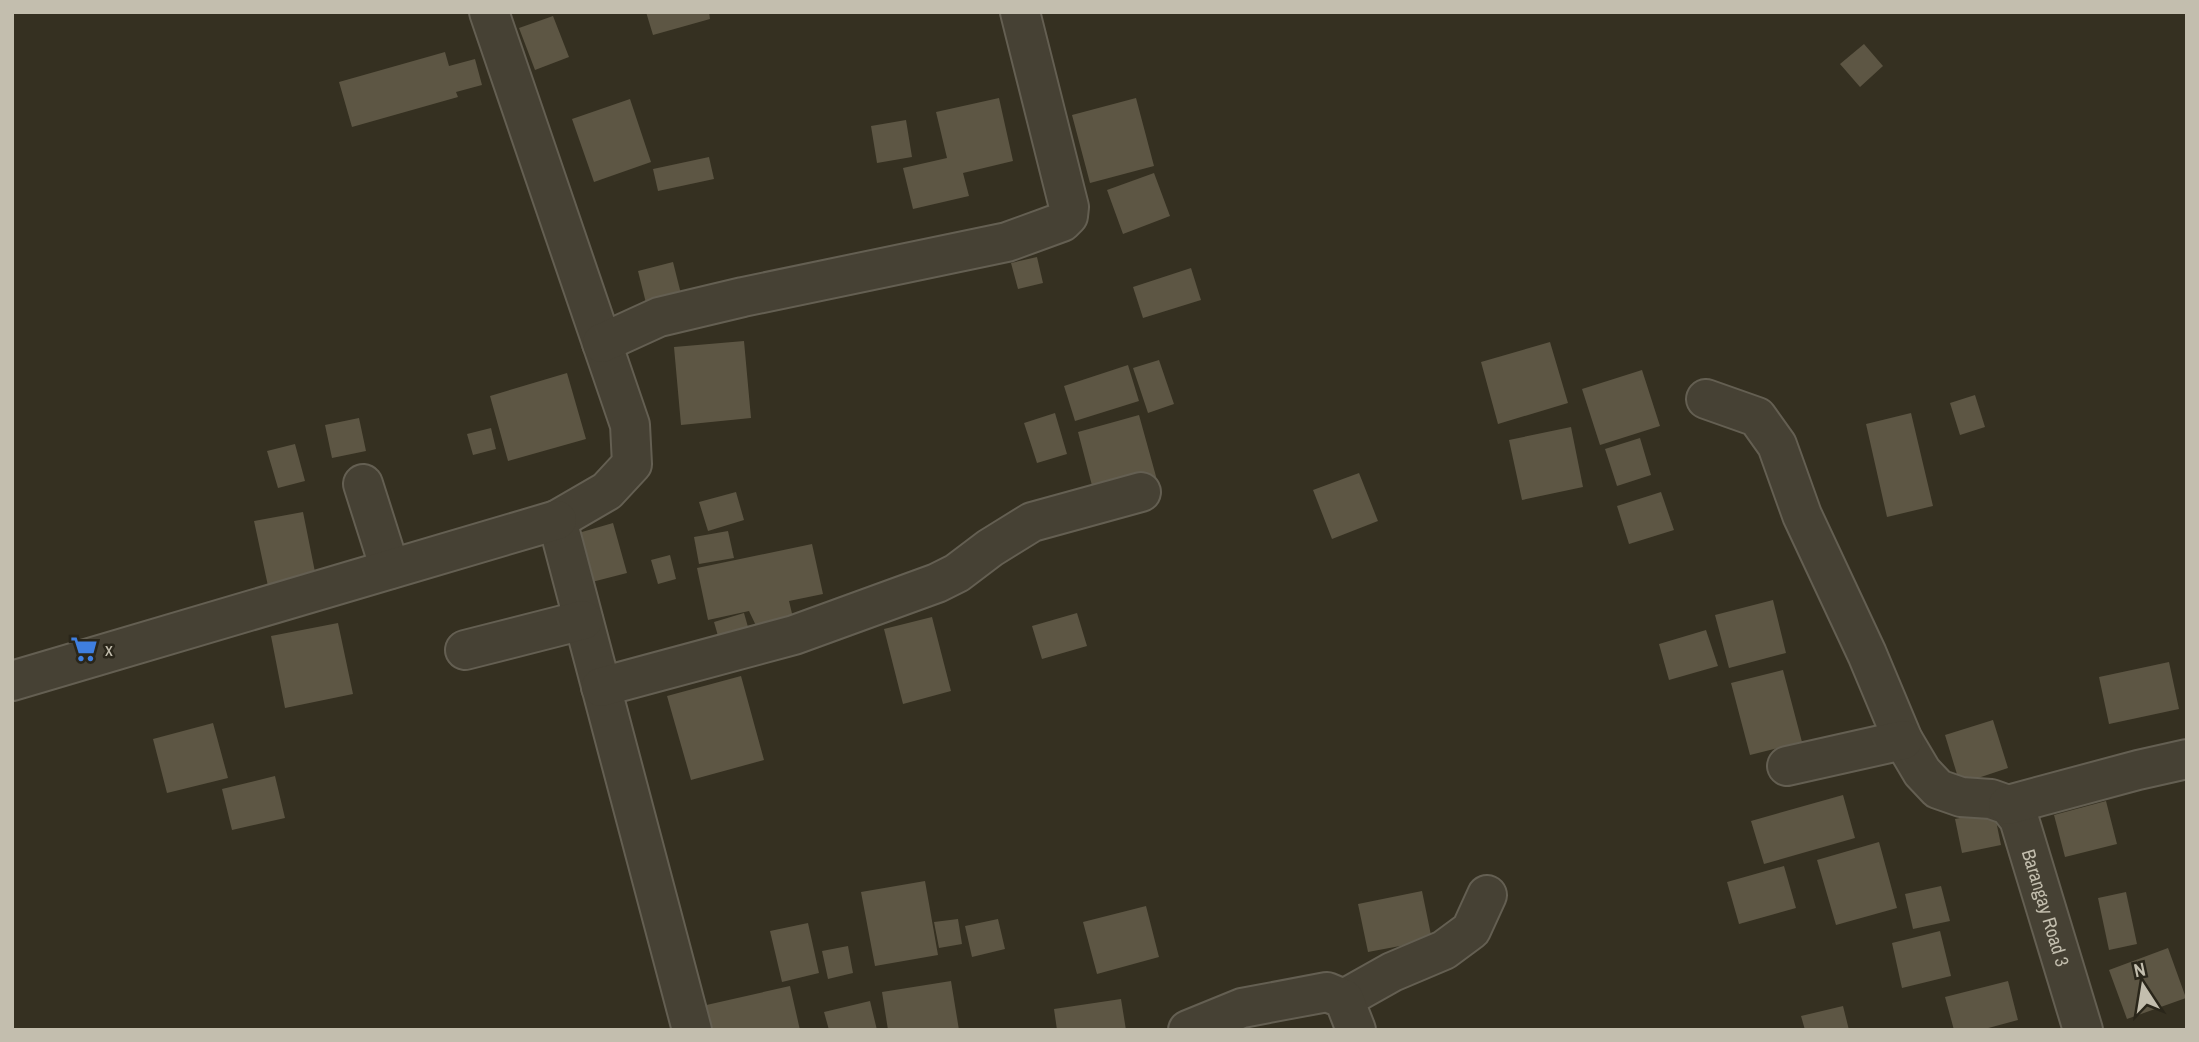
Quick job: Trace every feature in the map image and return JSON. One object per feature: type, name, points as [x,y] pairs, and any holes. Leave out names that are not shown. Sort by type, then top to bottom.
[{"type":"street","points":[[12,681],[557,520],[607,491],[632,464],[630,425],[489,12]]},
{"type":"street","points":[[602,343],[659,317],[1007,242],[1062,222],[1068,216],[1069,207],[1020,12]]},
{"type":"street","points":[[1706,399],[1757,417],[1777,445],[1802,515],[1867,654],[1903,740],[1922,772],[1938,789],[1961,797],[2000,802],[2187,759]]},
{"type":"street","points":[[363,484],[390,569]]},
{"type":"street","points":[[601,687],[794,635],[937,583],[957,573],[990,548],[1032,522],[1141,492]]},
{"type":"street","points":[[557,520],[692,1030]]},
{"type":"street","points":[[464,650],[583,620]]},
{"type":"street","points":[[1787,766],[1903,740]]},
{"type":"street","name":"Barangay Road 3","points":[[2000,802],[2018,819],[2083,1030]]},
{"type":"street","points":[[1188,1030],[1242,1008],[1327,992],[1350,1014],[1392,971],[1444,950],[1471,930],[1487,895]]},
{"type":"building","points":[[646,12],[709,12],[710,19],[653,35]]},
{"type":"building","points":[[553,16],[569,57],[535,70],[519,28]]},
{"type":"building","points":[[1864,44],[1883,66],[1860,87],[1840,64]]},
{"type":"building","points":[[445,52],[449,66],[475,59],[482,85],[456,92],[458,97],[352,127],[339,82]]},
{"type":"building","points":[[999,98],[1013,161],[963,173],[969,196],[913,209],[903,168],[947,158],[936,112]]},
{"type":"building","points":[[1136,98],[1154,166],[1090,183],[1072,115]]},
{"type":"building","points":[[630,99],[651,162],[594,182],[572,119]]},
{"type":"building","points":[[906,120],[912,157],[877,163],[871,126]]},
{"type":"building","points":[[709,157],[714,179],[658,191],[653,169]]},
{"type":"building","points":[[1154,173],[1170,216],[1123,234],[1107,190]]},
{"type":"building","points":[[1037,257],[1043,283],[1018,289],[1011,263]]},
{"type":"building","points":[[673,262],[681,294],[646,303],[638,271]]},
{"type":"building","points":[[1191,268],[1201,300],[1143,318],[1133,287]]},
{"type":"building","points":[[744,341],[751,418],[681,425],[674,347]]},
{"type":"building","points":[[1550,342],[1568,403],[1498,424],[1481,362]]},
{"type":"building","points":[[1159,360],[1174,404],[1148,413],[1133,368]]},
{"type":"building","points":[[1128,365],[1139,401],[1075,421],[1064,386]]},
{"type":"building","points":[[1642,370],[1660,426],[1600,445],[1582,389]]},
{"type":"building","points":[[567,373],[586,439],[508,461],[490,396]]},
{"type":"building","points":[[1975,395],[1985,427],[1960,435],[1950,403]]},
{"type":"building","points":[[1055,413],[1067,454],[1037,463],[1024,423]]},
{"type":"building","points":[[1911,413],[1933,506],[1887,517],[1866,424]]},
{"type":"building","points":[[1139,415],[1157,480],[1095,497],[1078,432]]},
{"type":"building","points":[[359,418],[366,451],[332,458],[325,425]]},
{"type":"building","points":[[1571,427],[1583,487],[1522,500],[1509,440]]},
{"type":"building","points":[[491,428],[496,449],[473,455],[467,434]]},
{"type":"building","points":[[1640,438],[1651,475],[1617,486],[1605,449]]},
{"type":"building","points":[[295,444],[305,481],[278,488],[267,451]]},
{"type":"building","points":[[1359,473],[1378,521],[1332,539],[1313,490]]},
{"type":"building","points":[[736,492],[744,520],[708,531],[699,502]]},
{"type":"building","points":[[1661,492],[1674,530],[1629,544],[1617,506]]},
{"type":"building","points":[[303,512],[316,577],[268,586],[254,521]]},
{"type":"building","points":[[613,523],[627,573],[588,583],[575,534]]},
{"type":"building","points":[[728,531],[734,558],[699,564],[694,537]]},
{"type":"building","points":[[812,544],[823,594],[789,601],[795,626],[760,634],[749,611],[708,620],[697,568]]},
{"type":"building","points":[[670,555],[676,579],[658,584],[651,560]]},
{"type":"building","points":[[1773,600],[1786,653],[1729,668],[1715,615]]},
{"type":"building","points":[[744,613],[752,641],[722,650],[714,622]]},
{"type":"building","points":[[1077,613],[1087,646],[1042,659],[1032,626]]},
{"type":"building","points":[[932,617],[951,691],[903,704],[884,629]]},
{"type":"building","points":[[338,623],[353,694],[285,708],[271,636]]},
{"type":"building","points":[[1706,630],[1718,666],[1669,680],[1659,644]]},
{"type":"building","points":[[2169,662],[2179,709],[2109,724],[2099,677]]},
{"type":"building","points":[[1783,670],[1802,742],[1750,755],[1731,683]]},
{"type":"building","points":[[741,676],[764,760],[691,780],[667,696]]},
{"type":"building","points":[[1993,720],[2008,768],[1960,784],[1945,735]]},
{"type":"building","points":[[213,723],[228,778],[167,793],[153,739]]},
{"type":"building","points":[[275,776],[285,818],[232,830],[222,789]]},
{"type":"building","points":[[1843,795],[1855,838],[1764,864],[1751,821]]},
{"type":"building","points":[[2106,801],[2117,844],[2065,857],[2054,815]]},
{"type":"building","points":[[1994,811],[2001,845],[1962,853],[1955,819]]},
{"type":"building","points":[[1879,842],[1897,908],[1836,925],[1817,860]]},
{"type":"building","points":[[1784,866],[1796,908],[1739,924],[1727,882]]},
{"type":"building","points":[[925,881],[938,955],[875,966],[861,892]]},
{"type":"building","points":[[1941,886],[1950,921],[1913,929],[1905,894]]},
{"type":"building","points":[[1422,891],[1432,940],[1368,952],[1358,904]]},
{"type":"building","points":[[2126,892],[2137,944],[2109,950],[2098,898]]},
{"type":"building","points":[[1146,906],[1159,957],[1097,974],[1083,922]]},
{"type":"building","points":[[958,919],[962,944],[939,948],[934,922]]},
{"type":"building","points":[[998,919],[1005,949],[972,957],[965,926]]},
{"type":"building","points":[[808,923],[819,973],[782,982],[770,931]]},
{"type":"building","points":[[1940,931],[1951,976],[1902,988],[1892,943]]},
{"type":"building","points":[[848,946],[853,973],[828,979],[822,951]]},
{"type":"building","points":[[2168,948],[2186,998],[2127,1019],[2109,970]]},
{"type":"building","points":[[951,981],[959,1030],[888,1030],[882,992]]},
{"type":"building","points":[[2008,981],[2018,1020],[1981,1030],[1954,1030],[1945,997]]},
{"type":"building","points":[[790,986],[800,1030],[707,1030],[702,1006]]},
{"type":"building","points":[[1121,999],[1126,1030],[1057,1030],[1054,1009]]},
{"type":"building","points":[[870,1001],[877,1030],[829,1030],[824,1012]]},
{"type":"building","points":[[1843,1006],[1849,1030],[1805,1030],[1801,1016]]},
{"type":"place","name":"x","points":[[84,649]]}]
